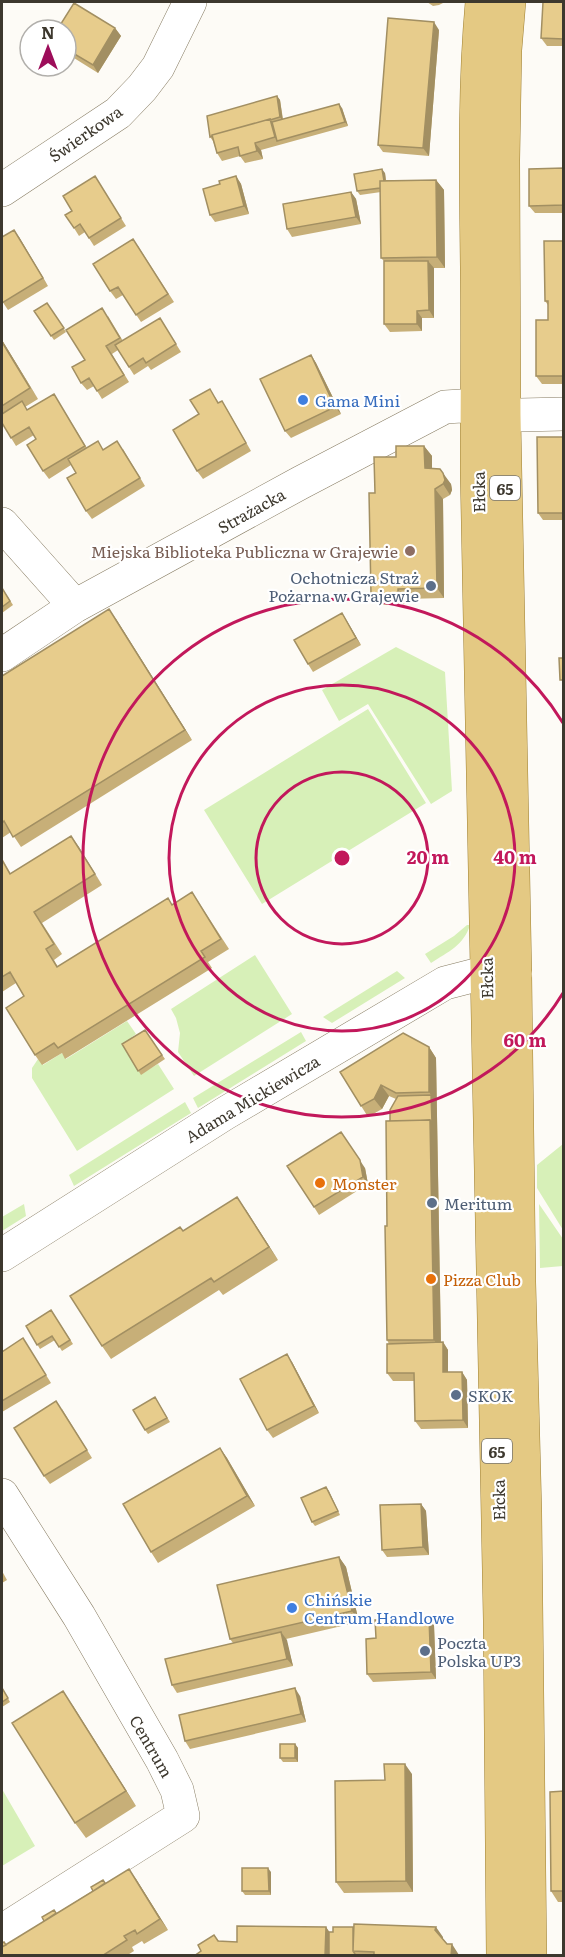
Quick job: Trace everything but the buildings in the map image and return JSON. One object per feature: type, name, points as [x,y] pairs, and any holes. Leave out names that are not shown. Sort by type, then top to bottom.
[{"type":"main road","name":"Ełcka","points":[[482,2],[478,51],[475,159],[486,412],[501,974],[500,1598],[503,1956]]},
{"type":"main road","name":"Ełcka","points":[[486,412],[503,160],[508,2]]},
{"type":"main road","name":"Ełcka","points":[[501,974],[519,1282],[525,1512],[530,1956]]},
{"type":"street","name":"Świerkowa","points":[[2,190],[118,113],[158,67],[190,2]]},
{"type":"street","name":"Strażacka","points":[[2,655],[75,606],[290,488],[445,407],[486,412],[564,414]]},
{"type":"street","points":[[2,524],[75,606]]},
{"type":"street","name":"Adama Mickiewicza","points":[[2,1256],[224,1114],[428,992],[462,977],[501,974]]},
{"type":"street","name":"Centrum","points":[[2,1495],[79,1616],[162,1760],[177,1790],[183,1816],[2,1931]]},
{"type":"green space","points":[[396,647],[445,672],[452,791],[431,804],[368,704],[339,721],[322,690]]},
{"type":"green space","points":[[368,709],[426,803],[262,904],[204,810]]},
{"type":"green space","points":[[470,925],[460,943],[431,963],[425,954]]},
{"type":"green space","points":[[255,955],[292,1014],[194,1076],[178,1052],[180,1033],[171,1009]]},
{"type":"green space","points":[[397,971],[405,978],[332,1023],[323,1017]]},
{"type":"green space","points":[[127,1021],[136,1034],[132,1037],[141,1074],[158,1064],[174,1089],[77,1151],[32,1078],[32,1068],[38,1059],[43,1065],[62,1053],[66,1059]]},
{"type":"green space","points":[[301,1032],[306,1041],[198,1108],[193,1098]]},
{"type":"green space","points":[[185,1102],[191,1113],[74,1186],[69,1175]]},
{"type":"green space","points":[[563,1144],[563,1230],[537,1188],[537,1165]]},
{"type":"green space","points":[[24,1204],[26,1216],[2,1231],[2,1217]]},
{"type":"green space","points":[[539,1204],[563,1239],[563,1266],[540,1268]]},
{"type":"green space","points":[[2,1789],[35,1846],[2,1866]]},
{"type":"place","name":"Gama Mini","points":[[303,400]]},
{"type":"place","name":"Miejska Biblioteka Publiczna w Grajewie","points":[[410,551]]},
{"type":"place","name":"Ochotnicza Straż Pożarna w Grajewie","points":[[431,586]]},
{"type":"place","name":"Monster","points":[[320,1183]]},
{"type":"place","name":"Meritum","points":[[432,1203]]},
{"type":"place","name":"Pizza Club","points":[[431,1279]]},
{"type":"place","name":"SKOK","points":[[456,1395]]},
{"type":"place","name":"Chińskie Centrum Handlowe","points":[[292,1608]]},
{"type":"place","name":"Poczta Polska UP3","points":[[425,1651]]}]
